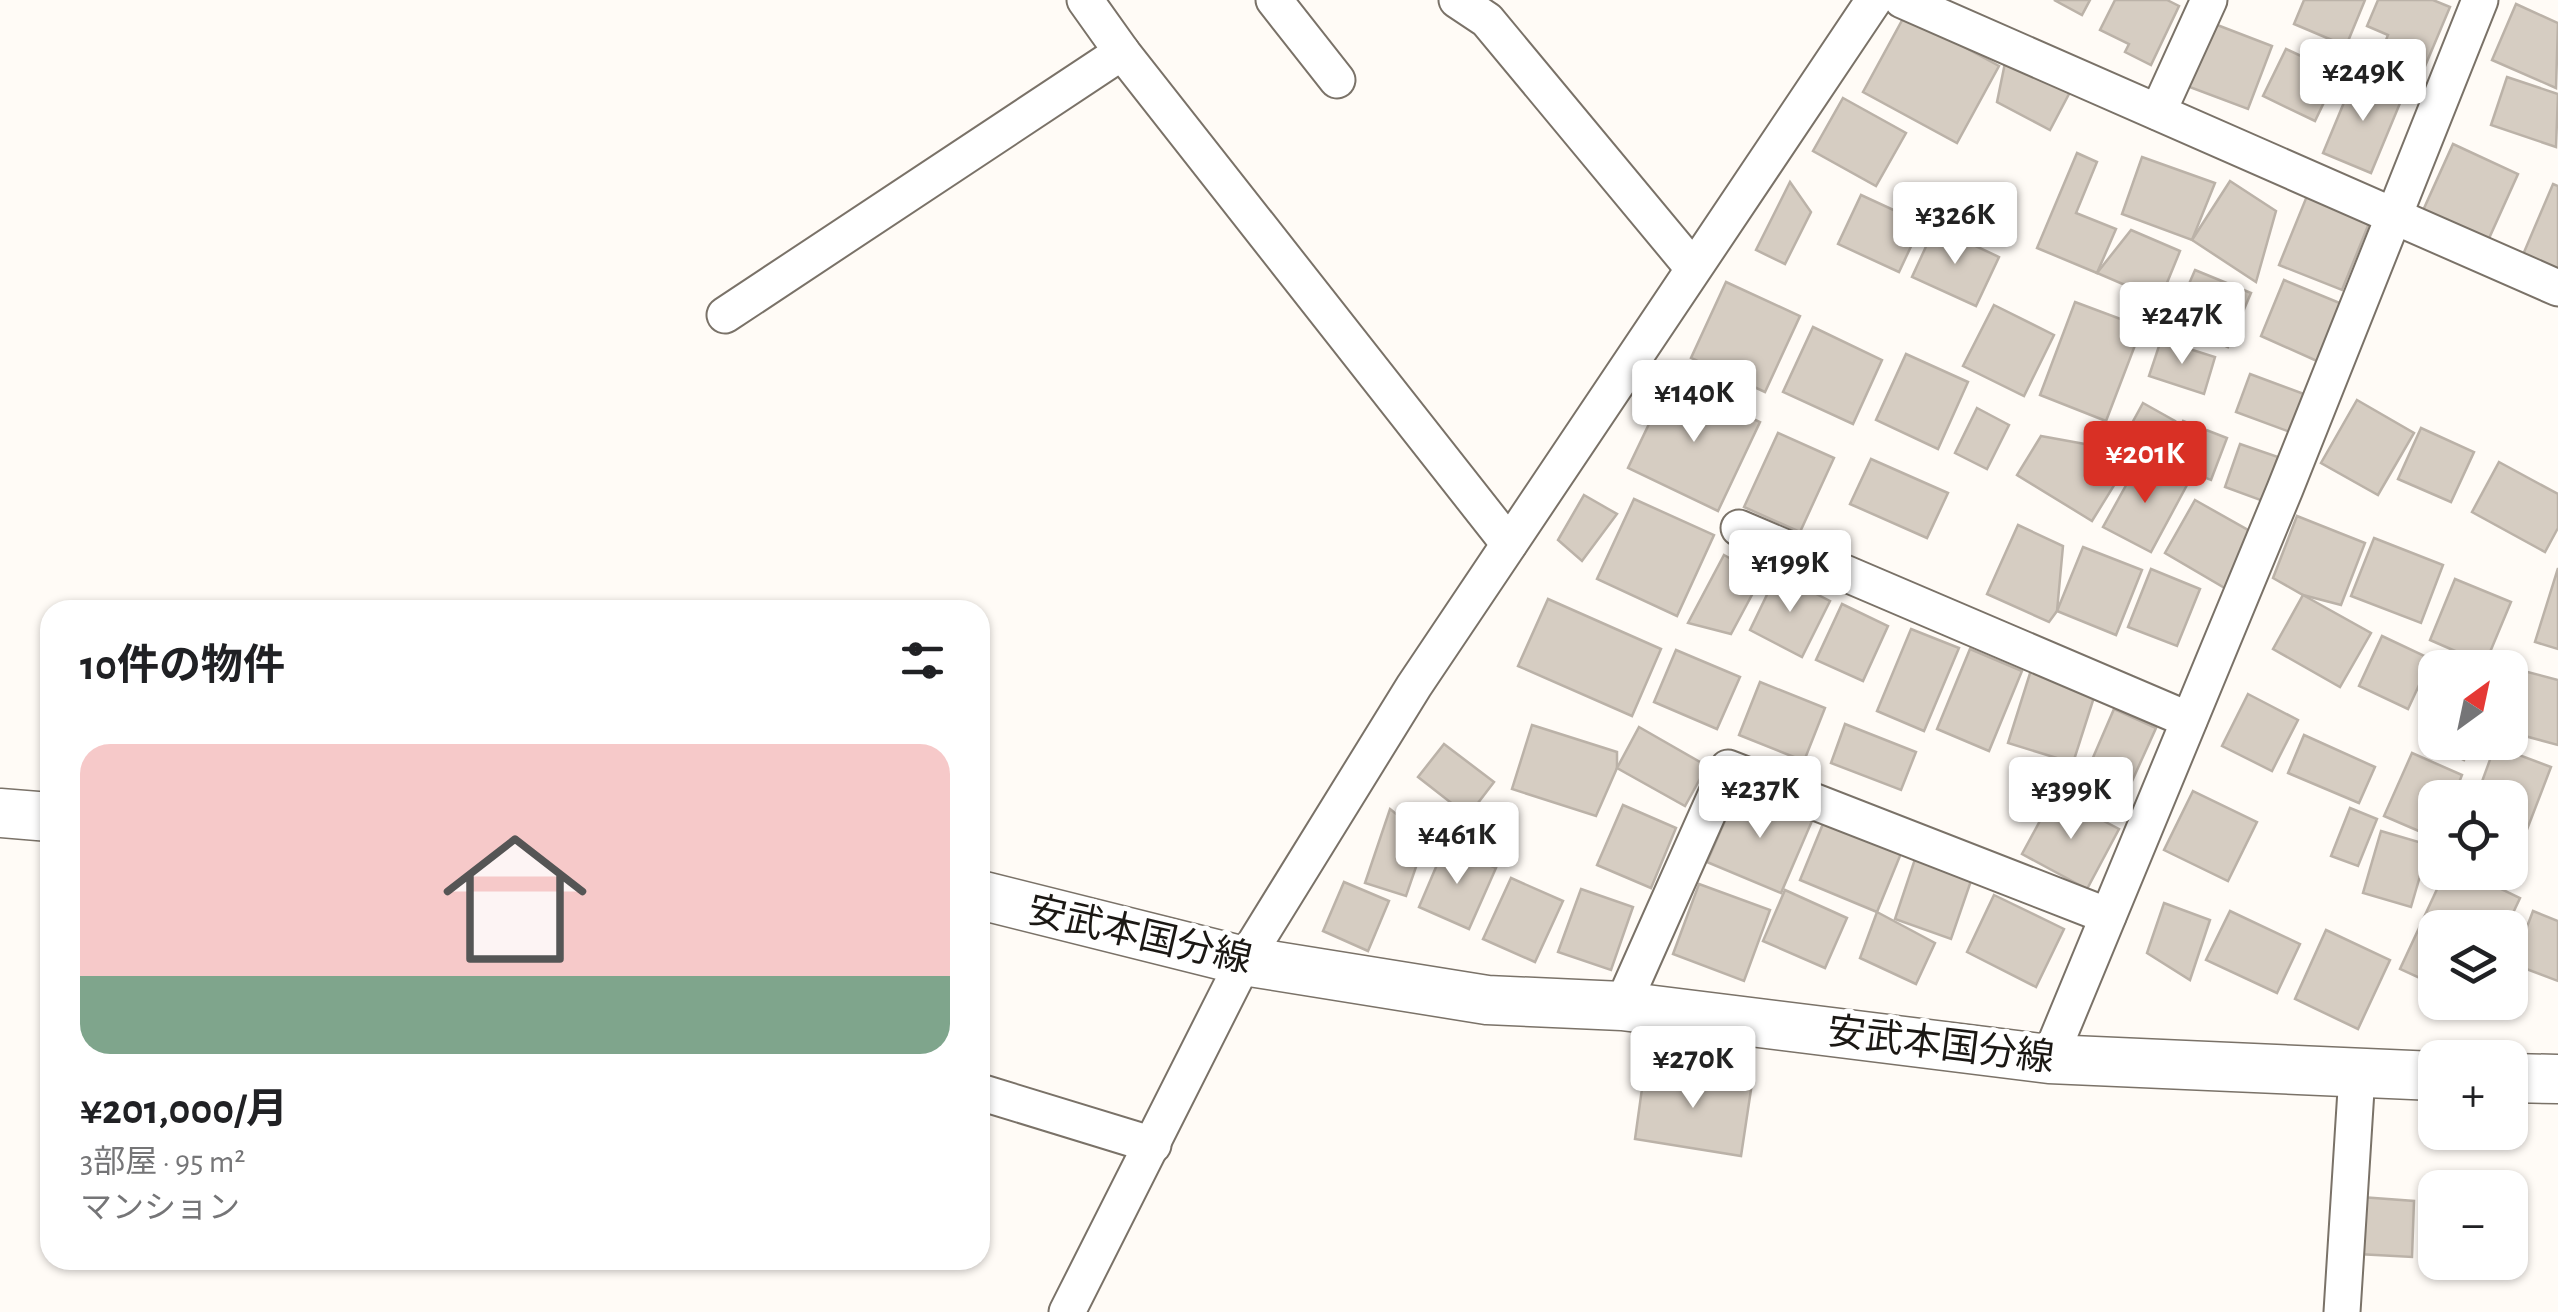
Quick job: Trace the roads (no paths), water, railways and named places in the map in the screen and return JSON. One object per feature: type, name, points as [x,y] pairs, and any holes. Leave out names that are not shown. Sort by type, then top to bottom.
[{"type":"main road","points":[[0,813],[40,816]]},
{"type":"main road","name":"安武本国分線","points":[[990,898],[1244,961],[1488,1000],[1622,1006],[2049,1059],[2418,1076]]},
{"type":"main road","points":[[2528,1078],[2558,1079]]},
{"type":"street","points":[[1086,0],[1122,52],[1510,544]]},
{"type":"street","points":[[1274,0],[1337,80]]},
{"type":"street","points":[[1457,0],[1487,20],[1693,268]]},
{"type":"street","points":[[1067,1312],[1244,961],[1414,686],[1874,0]]},
{"type":"street","points":[[1902,0],[2558,288]]},
{"type":"street","points":[[2158,112],[2209,0]]},
{"type":"street","points":[[2049,1059],[2394,214],[2471,3]]},
{"type":"street","points":[[725,315],[1122,52]]},
{"type":"street","points":[[1739,528],[2189,720]]},
{"type":"street","points":[[1622,1006],[1728,768],[2108,916]]},
{"type":"street","points":[[2342,1312],[2357,1074]]},
{"type":"street","points":[[990,1095],[1153,1144]]}]
